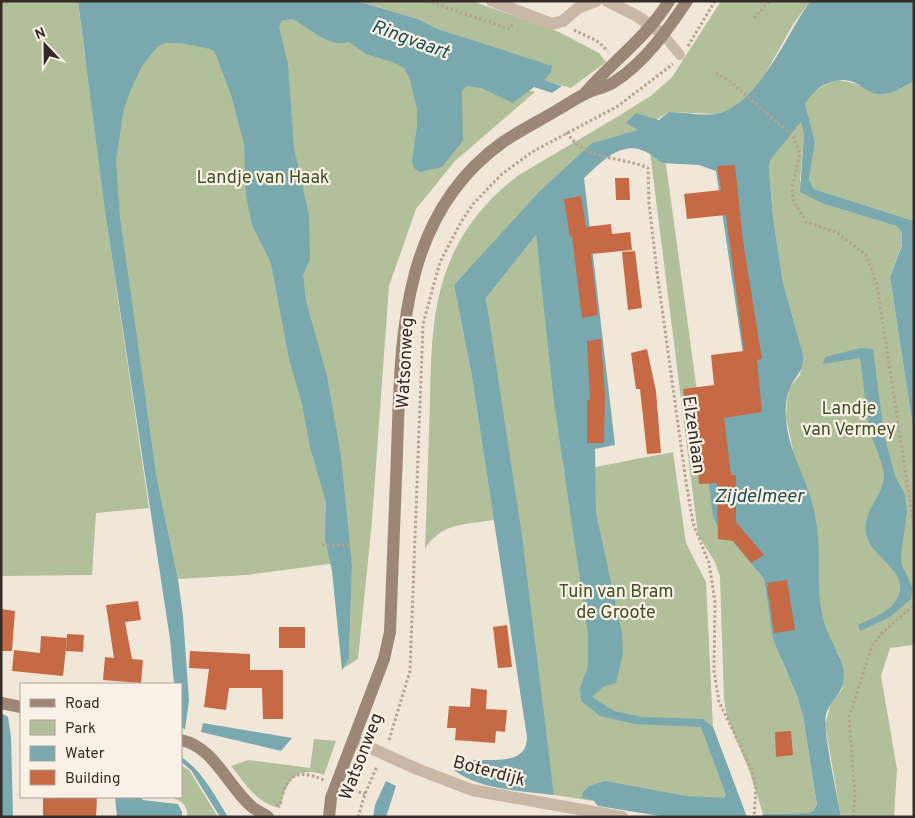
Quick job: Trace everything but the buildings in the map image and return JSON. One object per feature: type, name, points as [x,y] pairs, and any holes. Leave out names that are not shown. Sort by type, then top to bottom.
[{"type":"street","points":[[492,1],[552,24],[558,23],[578,8],[596,1]]},
{"type":"street","points":[[607,1],[652,25],[663,34]]},
{"type":"street","name":"Watsonweg","points":[[585,94],[602,73],[652,25],[669,1]]},
{"type":"street","name":"Watsonweg","points":[[326,816],[384,659],[390,632],[400,368],[404,314],[412,278],[424,245],[438,217],[466,177],[503,142],[585,94],[612,84],[627,73],[642,60],[687,1]]},
{"type":"street","points":[[1,703],[20,707]]},
{"type":"street","points":[[182,740],[194,742],[223,771],[252,807],[268,817]]},
{"type":"street","name":"Boterdijk","points":[[353,740],[417,769],[472,790],[622,817]]},
{"type":"lane","points":[[663,34],[680,55]]},
{"type":"path","points":[[427,1],[510,30],[521,12]]},
{"type":"path","name":"Watsonweg","points":[[358,817],[364,794],[384,753],[410,672],[423,324],[433,282],[450,242],[461,222],[486,189],[523,158],[618,106],[671,66],[694,38],[715,1]]},
{"type":"path","points":[[754,18],[770,1]]},
{"type":"path","points":[[716,73],[745,93],[793,136],[800,154],[792,188],[793,200],[806,222],[836,232],[866,255],[877,285],[914,528]]},
{"type":"path","name":"Elzenlaan","points":[[568,132],[573,142],[582,149],[635,162],[648,168],[649,203],[657,272],[686,482],[693,523],[709,564],[715,602],[714,671],[719,702],[752,770],[756,790],[754,817]]},
{"type":"path","points":[[322,545],[352,545]]},
{"type":"path","points":[[853,817],[855,795],[849,717],[872,646],[882,633],[914,605]]},
{"type":"path","points":[[252,807],[280,805],[283,788],[290,778],[297,774],[308,774],[364,794]]},
{"type":"green space","name":"Landje van Haak","points":[[1,1],[78,1],[85,57],[292,19],[312,30],[535,92],[455,161],[416,209],[389,286],[372,521],[358,659],[342,669],[349,659],[352,561],[246,575],[178,579],[157,479],[147,408],[106,218],[149,508],[96,513],[92,575],[1,576]]},
{"type":"green space","points":[[357,1],[472,1],[559,32],[599,53],[606,62],[571,88],[543,80],[529,60],[438,29],[418,19]]},
{"type":"green space","points":[[721,1],[810,1],[794,23],[760,83],[746,100],[732,110],[716,114],[669,112],[639,130],[592,143],[454,285],[472,377],[494,520],[464,524],[447,529],[439,533],[425,548],[433,334],[442,282],[461,239],[477,215],[519,175],[652,95],[672,77]]},
{"type":"green space","points":[[834,80],[857,84],[881,93],[901,89],[914,81],[914,221],[814,189],[809,180],[815,142],[804,104],[810,94]]},
{"type":"green space","name":"Landje van Vermey","points":[[801,121],[804,134],[800,182],[824,204],[896,226],[902,232],[904,238],[890,277],[914,434],[914,645],[890,648],[881,676],[897,769],[894,817],[841,817],[825,724],[831,704],[842,689],[844,679],[839,654],[827,635],[819,602],[816,519],[811,499],[796,464],[786,418],[790,387],[800,375],[803,354],[783,283],[773,217],[769,168],[771,159]]},
{"type":"green space","points":[[650,152],[662,163],[666,164],[699,406],[727,535],[764,579],[769,612],[782,661],[797,696],[803,716],[817,805],[809,813],[763,814],[749,770],[727,717],[724,699],[720,577],[715,562],[698,535]]},
{"type":"green space","name":"Tuin van Bram de Groote","points":[[536,235],[564,473],[673,452],[686,543],[706,582],[713,727],[745,817],[696,817],[554,795],[486,298]]},
{"type":"green space","points":[[314,739],[336,741],[324,775],[306,772],[293,778],[285,790],[280,808],[264,802],[258,797],[231,766],[249,760],[310,768]]},
{"type":"green space","points":[[182,766],[189,770],[218,817],[187,817],[185,806],[175,799],[182,798]]},
{"type":"water","name":"Ringvaart","points":[[78,1],[357,1],[418,19],[438,29],[552,66],[551,72],[544,80],[562,86],[552,93],[534,87],[513,103],[481,88],[467,86],[462,91],[463,141],[442,167],[420,172],[414,168],[412,161],[417,126],[417,108],[409,77],[404,68],[395,63],[366,54],[349,42],[341,43],[326,40],[292,19],[281,21],[279,27],[288,64],[294,148],[309,215],[310,259],[303,275],[306,301],[327,376],[341,456],[352,565],[349,659],[342,670],[332,571],[325,540],[326,502],[310,447],[302,404],[289,359],[271,263],[252,225],[246,195],[244,144],[232,98],[215,52],[210,49],[181,43],[166,43],[158,46],[142,66],[124,108],[116,161],[120,217],[157,479],[178,579],[183,616],[189,701],[185,729],[182,728],[182,683],[174,683],[170,639],[106,218]]},
{"type":"water","name":"Zijdelmeer","points":[[810,1],[914,1],[914,81],[892,92],[883,94],[871,92],[850,81],[830,82],[812,94],[805,104],[815,142],[809,180],[814,189],[914,221],[914,434],[890,277],[902,245],[902,232],[896,226],[824,204],[800,192],[804,134],[801,122],[771,159],[769,168],[773,217],[783,283],[803,354],[801,369],[790,388],[787,399],[788,431],[816,520],[819,544],[819,594],[823,618],[844,670],[842,688],[828,710],[825,722],[841,817],[762,817],[763,814],[809,813],[817,805],[803,716],[797,696],[773,639],[764,579],[718,527],[713,516],[699,406],[749,394],[716,171],[699,165],[662,163],[640,149],[620,150],[603,161],[584,178],[615,445],[595,449],[596,513],[622,633],[623,653],[616,683],[603,687],[592,697],[614,711],[642,717],[703,719],[713,727],[747,817],[666,817],[598,806],[593,800],[582,798],[583,792],[589,786],[605,781],[686,796],[724,798],[726,795],[701,727],[635,724],[600,716],[581,701],[580,688],[588,666],[588,634],[554,402],[536,235],[486,298],[522,536],[554,795],[488,786],[464,777],[454,770],[457,763],[500,760],[519,755],[525,748],[527,737],[472,377],[454,285],[539,192],[592,143],[638,130],[626,123],[636,113],[659,120],[669,112],[715,114],[730,109],[744,99],[769,68]]},
{"type":"water","points":[[861,348],[873,349],[884,434],[895,476],[905,495],[907,511],[901,556],[902,565],[913,589],[911,599],[890,617],[860,631],[858,625],[881,614],[895,602],[900,588],[895,572],[875,551],[866,534],[869,512],[880,491],[884,473],[869,424],[860,358],[823,364],[825,357]]},
{"type":"water","points":[[1,713],[8,717],[11,737],[13,817],[1,817]]},
{"type":"water","points":[[203,723],[292,738],[281,751],[201,732]]},
{"type":"water","points":[[182,758],[189,762],[202,776],[228,817],[220,817],[191,770],[182,763]]},
{"type":"water","points":[[386,781],[396,786],[386,817],[373,817],[375,805]]},
{"type":"water","points":[[115,798],[141,798],[143,800],[178,804],[182,812],[182,817],[117,817]]}]
